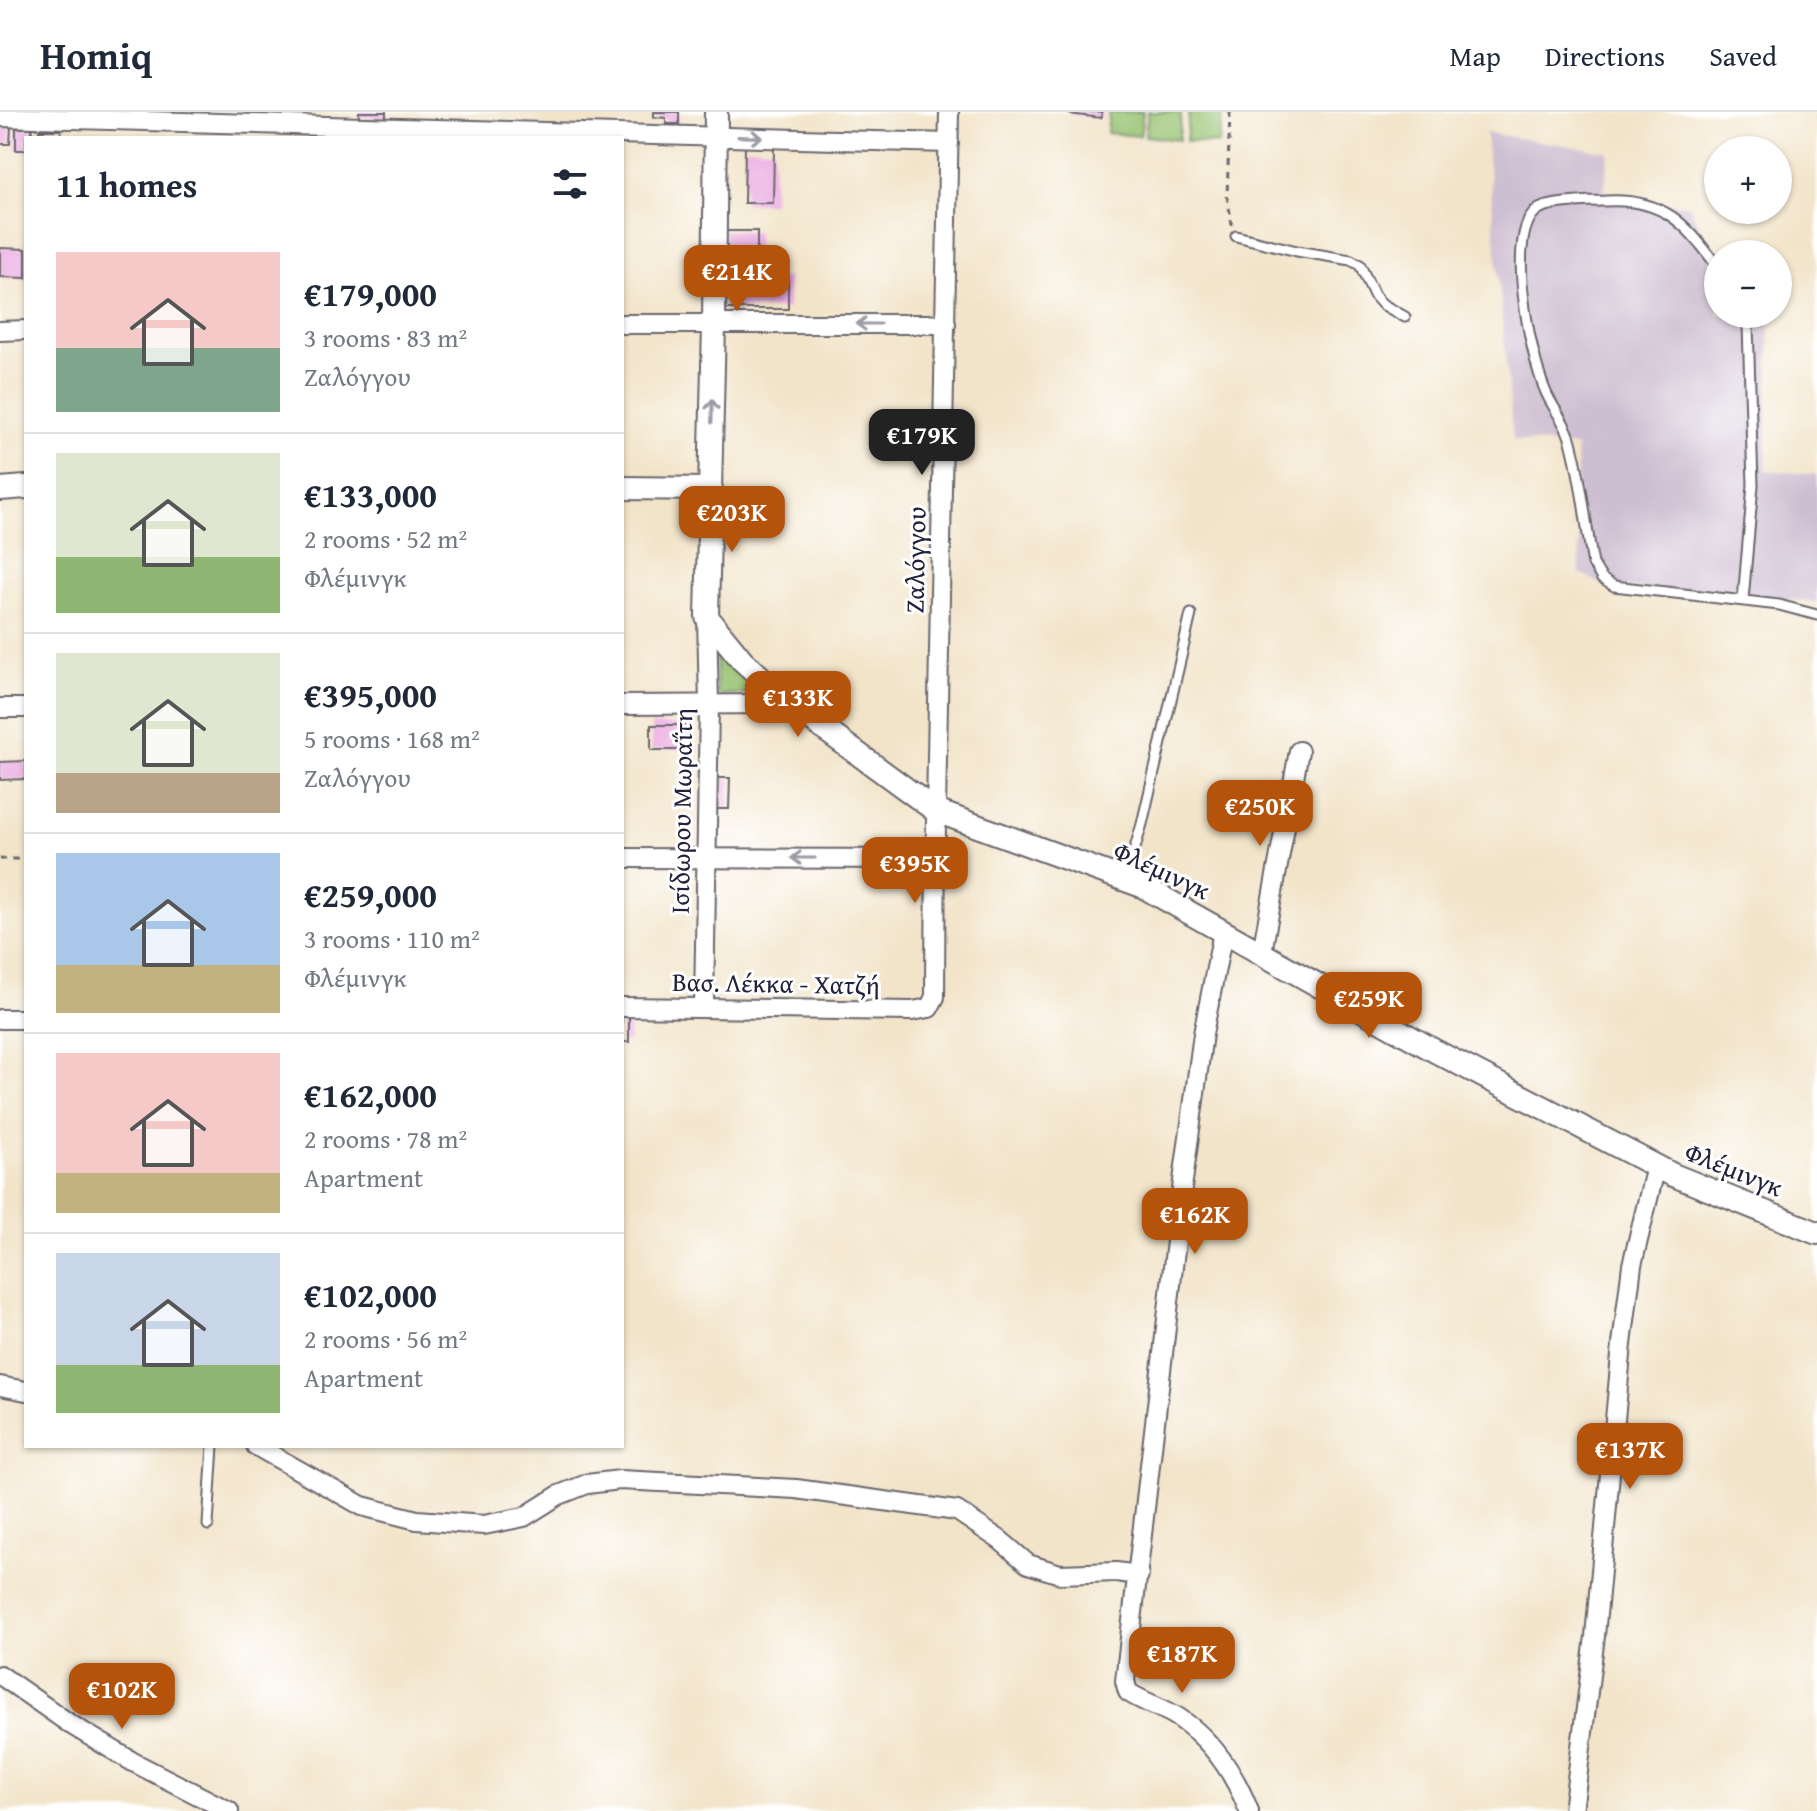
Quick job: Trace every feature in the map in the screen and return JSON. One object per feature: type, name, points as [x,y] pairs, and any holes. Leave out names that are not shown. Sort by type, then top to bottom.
[{"type":"street","points":[[707,617],[716,112]]},
{"type":"street","name":"Ζαλόγγου","points":[[929,1008],[935,997],[949,112]]},
{"type":"street","points":[[0,117],[113,123],[500,126],[949,143]]},
{"type":"street","points":[[624,324],[946,324]]},
{"type":"street","points":[[0,331],[24,330]]},
{"type":"street","points":[[0,489],[24,487]]},
{"type":"street","points":[[624,488],[711,489]]},
{"type":"street","name":"Φλέμινγκ","points":[[707,617],[742,660],[790,704],[936,811],[1126,879],[1435,1051],[1656,1166],[1817,1233]]},
{"type":"street","name":"Ισίδωρου Μωραΐτη","points":[[704,1006],[709,705],[707,617]]},
{"type":"street","points":[[624,705],[790,704]]},
{"type":"street","points":[[0,708],[24,708]]},
{"type":"street","points":[[1262,952],[1299,751]]},
{"type":"street","points":[[624,858],[937,859]]},
{"type":"street","points":[[1223,932],[1203,1034],[1181,1196],[1125,1681],[1128,1692],[1177,1716],[1197,1733],[1237,1782],[1249,1811]]},
{"type":"street","name":"Βασ. Λέκκα - Χατζή","points":[[624,1007],[912,1011],[929,1008]]},
{"type":"street","points":[[0,1019],[24,1019]]},
{"type":"street","points":[[1573,1811],[1595,1636],[1632,1265],[1656,1166]]},
{"type":"street","points":[[0,1386],[24,1391]]},
{"type":"street","points":[[260,1448],[362,1506],[417,1520],[484,1525],[524,1517],[559,1495],[587,1484],[620,1480],[796,1489],[957,1511],[1028,1564],[1060,1574],[1116,1572],[1139,1575]]},
{"type":"street","points":[[0,1675],[70,1724],[133,1762],[229,1811]]},
{"type":"lane","points":[[1704,250],[1686,227],[1658,206],[1618,200],[1539,209],[1525,226],[1523,305],[1531,348],[1545,392],[1569,434],[1593,564],[1602,579],[1614,586],[1779,605],[1817,615]]},
{"type":"lane","points":[[1236,236],[1351,260],[1360,265],[1374,295],[1382,304],[1405,317]]},
{"type":"lane","points":[[1743,600],[1753,485],[1748,328]]},
{"type":"lane","points":[[1126,879],[1142,824],[1191,614]]},
{"type":"lane","points":[[208,1525],[213,1448]]},
{"type":"path","points":[[1230,112],[1227,196],[1236,236]]},
{"type":"path","points":[[0,859],[24,859]]},
{"type":"shaded area","points":[[1486,133],[1609,152],[1604,193],[1690,206],[1704,240],[1704,328],[1770,328],[1766,470],[1817,475],[1817,602],[1605,586],[1580,573],[1576,447],[1513,440]]},
{"type":"green space","points":[[1109,112],[1143,112],[1140,136],[1107,133]]},
{"type":"green space","points":[[1148,112],[1181,112],[1179,140],[1145,136]]},
{"type":"green space","points":[[1189,112],[1222,112],[1219,144],[1186,141]]},
{"type":"green space","points":[[716,642],[766,693],[717,695]]},
{"type":"building","points":[[359,112],[386,112],[386,118],[359,117]]},
{"type":"building","points":[[654,112],[679,112],[679,124],[666,124],[666,118],[654,117]]},
{"type":"building","points":[[1069,112],[1102,112],[1101,118]]},
{"type":"building","points":[[0,127],[11,127],[10,144],[0,144]]},
{"type":"building","points":[[16,128],[32,128],[32,136],[24,136],[24,150],[16,150]]},
{"type":"building","points":[[39,130],[61,130],[61,136],[39,136]]},
{"type":"building","points":[[745,147],[774,148],[773,203],[744,203]]},
{"type":"building","points":[[724,231],[757,231],[757,278],[788,278],[788,309],[724,309]]},
{"type":"building","points":[[0,248],[24,249],[24,278],[0,277]]},
{"type":"building","points":[[651,725],[689,725],[689,750],[651,750]]},
{"type":"building","points":[[24,761],[24,779],[0,780],[0,762]]},
{"type":"building","points":[[717,778],[730,778],[729,809],[717,809]]},
{"type":"building","points":[[624,1016],[629,1016],[629,1042],[624,1042]]}]
